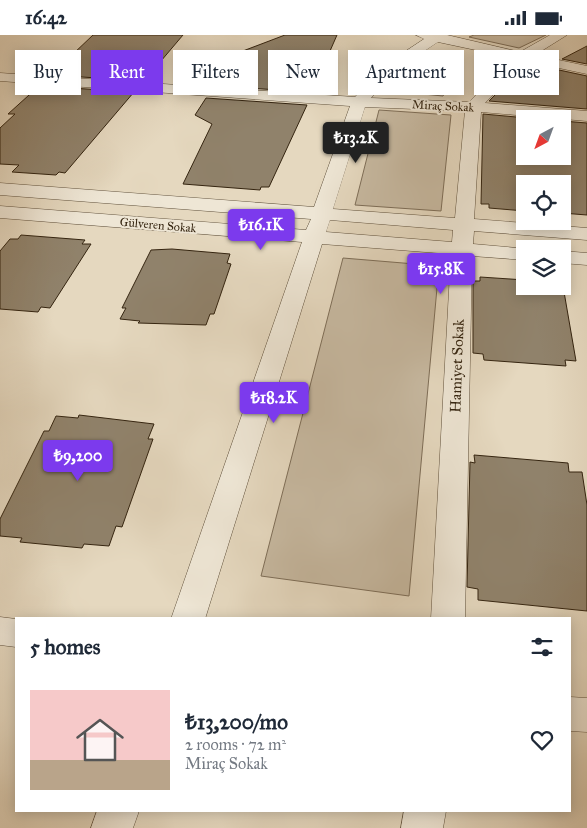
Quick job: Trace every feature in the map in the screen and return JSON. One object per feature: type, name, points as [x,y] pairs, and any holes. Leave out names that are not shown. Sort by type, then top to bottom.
[{"type":"street","points":[[533,50],[560,35]]},
{"type":"street","points":[[189,617],[317,226],[361,99],[388,69],[432,36],[500,50]]},
{"type":"street","points":[[559,63],[587,70]]},
{"type":"street","points":[[0,70],[361,99]]},
{"type":"street","name":"Miraç Sokak","points":[[0,77],[361,99],[587,116]]},
{"type":"street","points":[[473,107],[485,95]]},
{"type":"street","name":"Hamiyet Sokak","points":[[448,617],[462,249],[473,107]]},
{"type":"street","points":[[0,189],[317,226],[464,224],[587,234]]},
{"type":"street","points":[[0,228],[7,212]]},
{"type":"street","name":"Gülveren Sokak","points":[[7,212],[317,226],[462,249],[516,253]]},
{"type":"street","points":[[571,258],[587,259]]},
{"type":"street","points":[[0,631],[15,633]]},
{"type":"street","points":[[571,714],[587,715]]},
{"type":"street","points":[[112,828],[118,812]]},
{"type":"street","points":[[422,828],[425,812]]},
{"type":"shaded area","points":[[474,35],[546,35],[519,48],[469,37]]},
{"type":"shaded area","points":[[379,110],[451,115],[441,211],[355,205]]},
{"type":"shaded area","points":[[343,258],[439,266],[409,596],[261,576]]},
{"type":"building","points":[[93,35],[183,35],[163,59],[163,50],[91,50],[91,78],[81,77],[81,50],[77,50]]},
{"type":"building","points":[[285,35],[337,35],[330,50],[268,50],[268,89],[258,89],[258,50],[246,50]]},
{"type":"building","points":[[587,46],[587,64],[562,59]]},
{"type":"building","points":[[559,70],[587,76],[587,109],[489,101],[495,95],[559,95]]},
{"type":"building","points":[[81,89],[91,89],[91,95],[131,95],[65,173],[59,172],[56,175],[12,172],[19,165],[0,164],[0,128],[15,114],[8,114],[29,95],[81,95]]},
{"type":"building","points":[[206,98],[307,105],[269,187],[261,187],[260,190],[183,184],[212,124],[195,115]]},
{"type":"building","points":[[483,114],[516,117],[516,165],[571,165],[571,122],[587,123],[587,215],[571,214],[571,175],[516,175],[516,210],[489,208],[489,204],[481,204]]},
{"type":"building","points":[[21,235],[85,240],[82,244],[91,244],[50,308],[41,307],[38,312],[0,309],[0,251],[10,239],[18,239]]},
{"type":"building","points":[[172,249],[230,254],[227,263],[231,264],[214,314],[210,314],[206,325],[138,323],[140,321],[120,319],[126,308],[122,308],[151,250]]},
{"type":"building","points":[[480,277],[516,279],[516,295],[565,295],[576,361],[565,360],[566,366],[484,360],[483,354],[473,353],[473,281],[480,281]]},
{"type":"building","points":[[79,415],[154,424],[148,439],[153,439],[122,527],[116,526],[109,546],[84,544],[82,548],[20,542],[22,538],[0,536],[0,519],[44,431],[49,431],[56,416],[78,418]]},
{"type":"building","points":[[474,455],[568,463],[569,472],[582,472],[587,505],[587,611],[478,600],[478,589],[467,587],[470,462],[475,463]]}]
